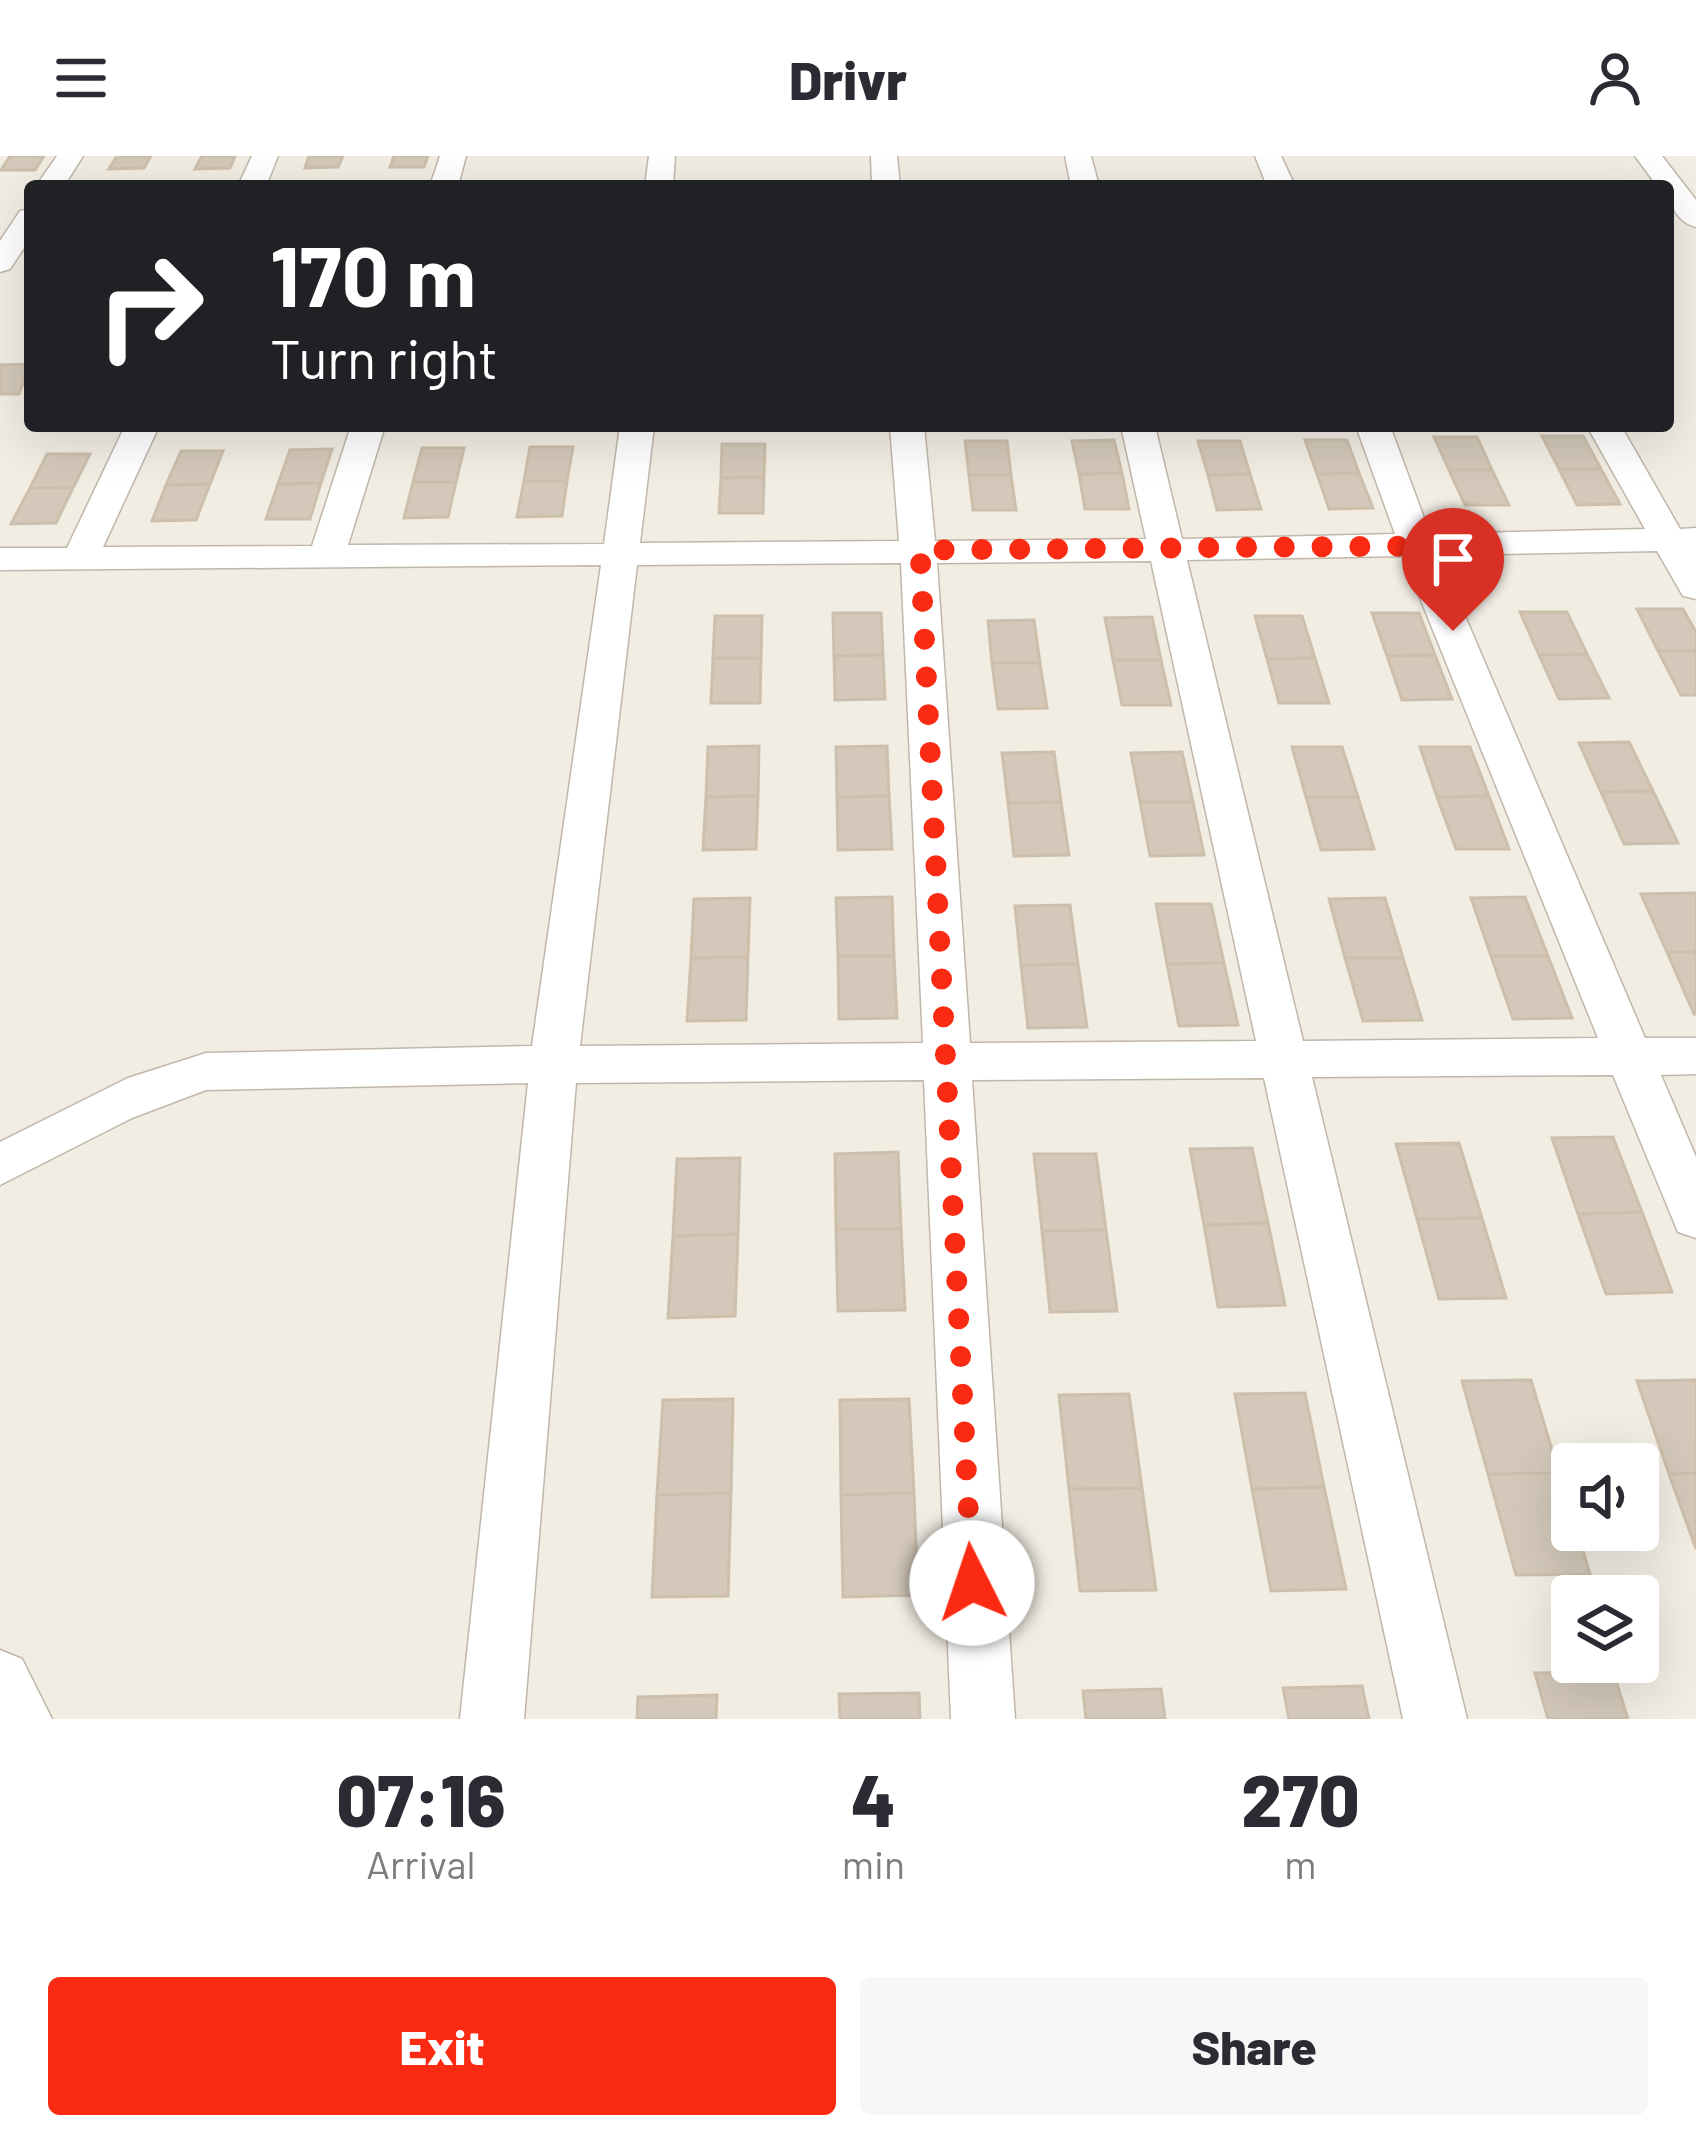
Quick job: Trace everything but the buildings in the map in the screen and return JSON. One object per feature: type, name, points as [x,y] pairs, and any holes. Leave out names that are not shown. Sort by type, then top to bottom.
[{"type":"street","points":[[1648,156],[1666,180]]},
{"type":"street","points":[[1674,190],[1696,219]]},
{"type":"street","points":[[9,256],[24,228]]},
{"type":"street","points":[[79,560],[139,432]]},
{"type":"street","points":[[326,558],[366,432]]},
{"type":"street","points":[[492,1719],[554,1063],[636,432]]},
{"type":"street","points":[[909,432],[920,550],[962,1448],[982,1719]]},
{"type":"street","points":[[1139,432],[1162,550],[1435,1719]]},
{"type":"street","points":[[1375,432],[1417,546],[1696,1217]]},
{"type":"street","points":[[1608,432],[1683,539],[1696,588]]},
{"type":"street","points":[[0,559],[1162,550],[1683,539]]},
{"type":"street","points":[[0,1165],[202,1070],[554,1063],[947,1066],[1696,1056]]},
{"type":"street","points":[[0,1681],[20,1719]]},
{"type":"route","points":[[972,1583],[920,550],[1417,546],[1453,631]]}]
